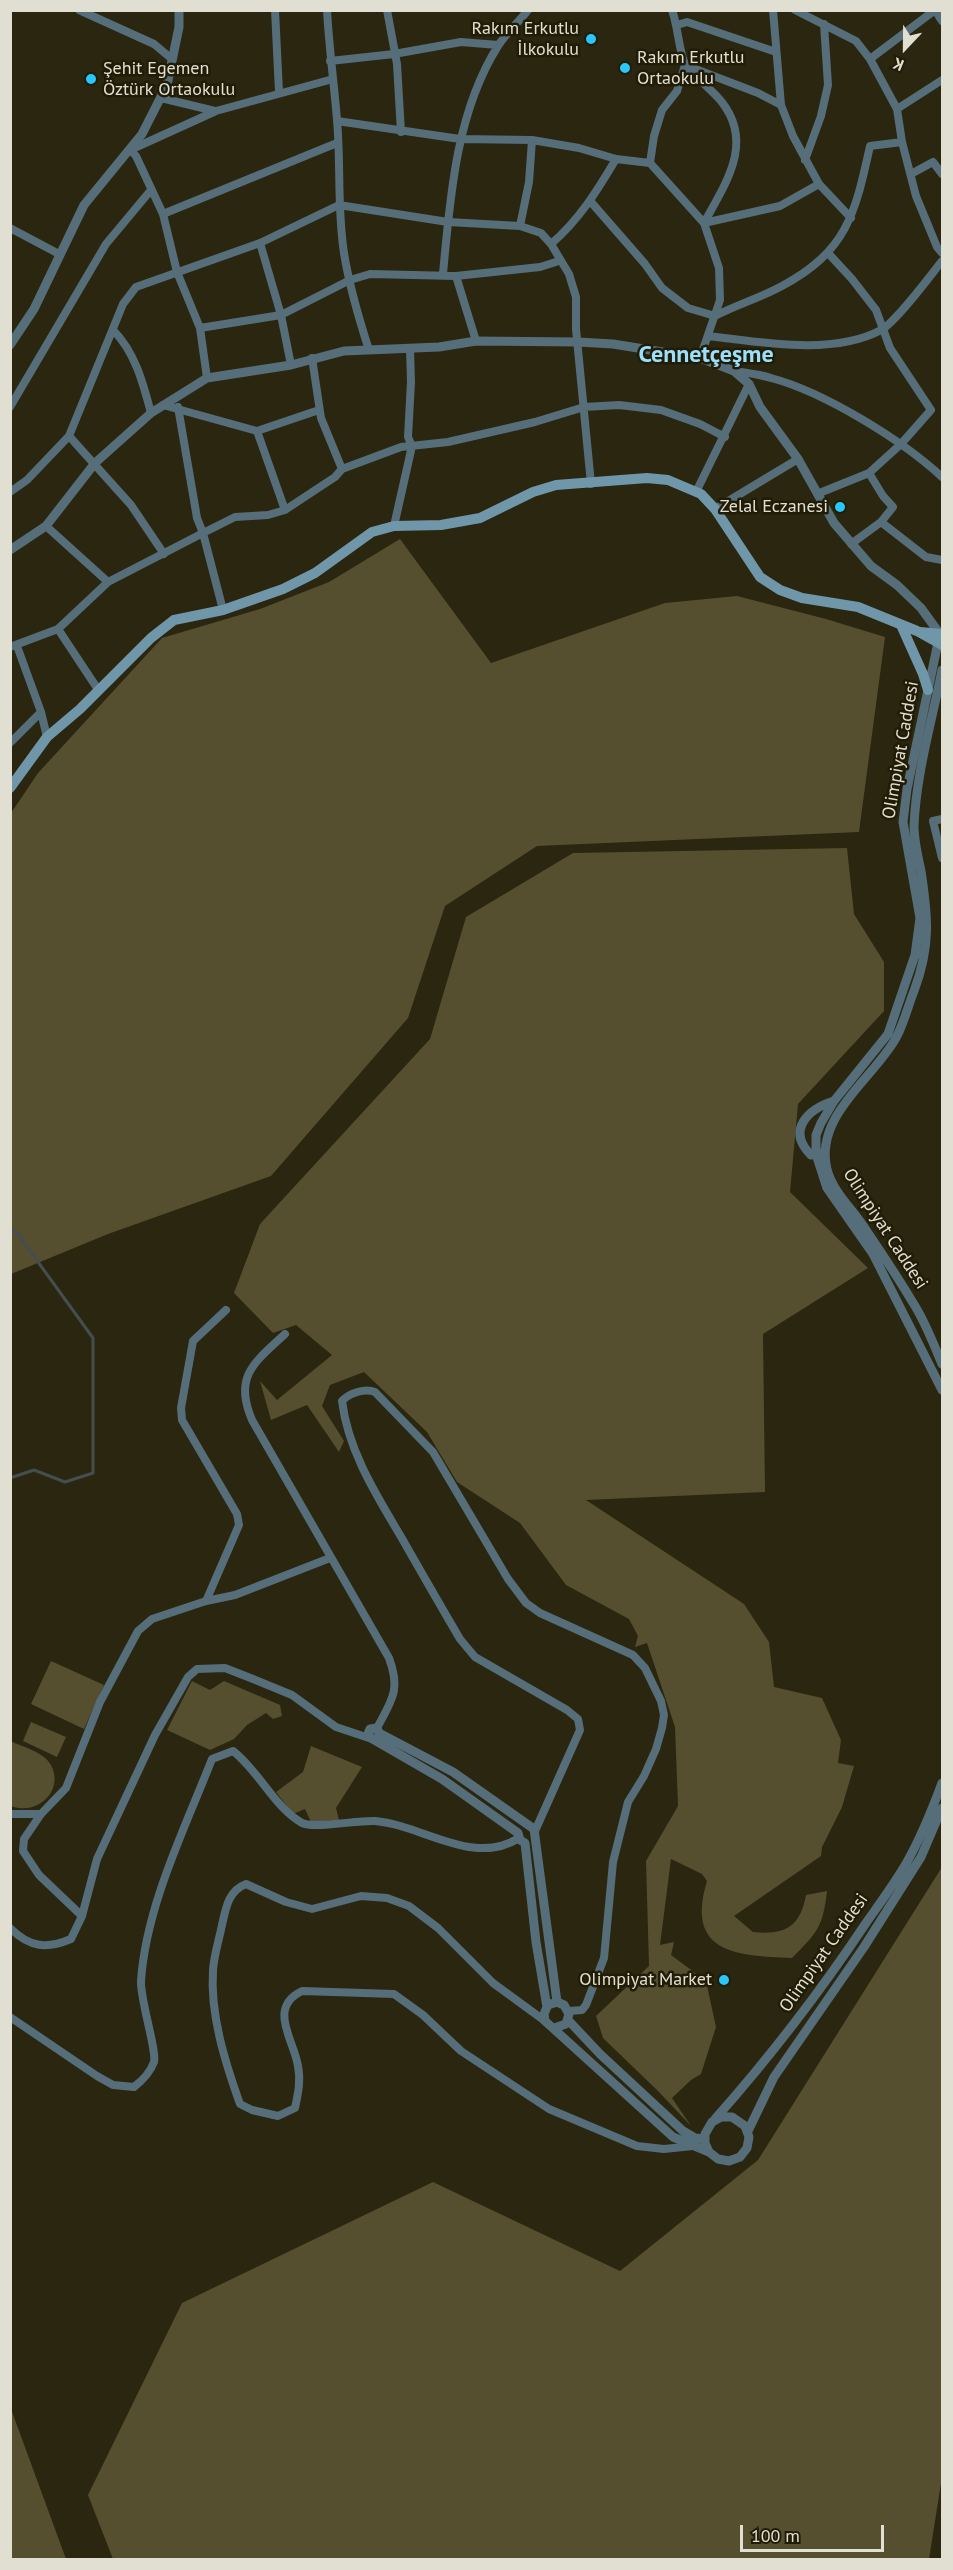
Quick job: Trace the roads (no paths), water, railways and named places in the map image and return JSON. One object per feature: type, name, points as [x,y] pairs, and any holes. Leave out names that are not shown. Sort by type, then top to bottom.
[{"type":"main road","points":[[10,788],[47,737],[99,691],[151,638],[174,621],[223,610],[283,590],[315,573],[372,532],[394,526],[441,525],[480,518],[533,492],[556,485],[647,478],[668,480],[701,494],[715,509],[760,577],[780,590],[802,598],[858,607],[917,631],[941,638]]},
{"type":"main road","points":[[901,625],[928,690]]},
{"type":"street","points":[[10,345],[34,309],[84,205],[142,134],[161,98],[167,85],[179,27],[179,10]]},
{"type":"street","points":[[275,10],[279,92]]},
{"type":"street","points":[[327,10],[337,121],[339,205],[344,253],[369,350]]},
{"type":"street","points":[[387,10],[394,54],[401,132]]},
{"type":"street","points":[[444,274],[448,222],[460,139],[469,109],[498,45],[528,10]]},
{"type":"street","points":[[650,163],[654,136],[663,110],[677,91],[685,65],[672,10]]},
{"type":"street","points":[[774,10],[782,105],[805,160],[819,184],[851,218]]},
{"type":"street","points":[[795,10],[856,41],[870,59],[897,109],[902,142],[916,196],[937,247],[942,253]]},
{"type":"street","points":[[870,59],[935,10],[942,21]]},
{"type":"street","points":[[81,11],[154,44],[172,59]]},
{"type":"street","points":[[677,26],[687,22],[776,52]]},
{"type":"street","points":[[805,160],[821,116],[828,86],[824,24]]},
{"type":"street","points":[[330,61],[394,54],[461,42],[498,45]]},
{"type":"street","points":[[685,65],[758,93],[782,105]]},
{"type":"street","points":[[685,65],[723,103],[736,131],[737,154],[732,171],[704,223]]},
{"type":"street","points":[[130,150],[216,111],[333,79]]},
{"type":"street","points":[[897,109],[942,80]]},
{"type":"street","points":[[161,98],[216,111]]},
{"type":"street","points":[[337,121],[460,139],[532,140],[579,148],[616,159],[650,163],[704,223],[719,268],[720,300],[700,358]]},
{"type":"street","points":[[520,226],[529,182],[532,140]]},
{"type":"street","points":[[591,202],[645,264],[662,288],[688,308],[715,316],[780,287],[804,273],[828,253],[835,246],[851,218],[870,146],[902,142]]},
{"type":"street","points":[[163,214],[337,143]]},
{"type":"street","points":[[130,150],[136,156],[163,214],[177,272],[201,328],[207,378]]},
{"type":"street","points":[[551,244],[567,231],[591,202],[616,159]]},
{"type":"street","points":[[911,174],[933,162],[942,174]]},
{"type":"street","points":[[704,223],[780,206],[819,184]]},
{"type":"street","points":[[10,407],[106,244],[151,190]]},
{"type":"street","points":[[10,492],[27,480],[69,436],[123,304],[136,287],[260,243],[339,205],[448,222],[520,226],[541,233],[551,244],[568,274],[576,297],[591,484]]},
{"type":"street","points":[[10,228],[59,254]]},
{"type":"street","points":[[260,243],[281,315],[291,365]]},
{"type":"street","points":[[817,494],[869,473],[901,444],[931,410],[890,348],[876,310],[828,253]]},
{"type":"street","points":[[201,328],[281,315],[350,280],[370,274],[456,276],[540,267],[559,261]]},
{"type":"street","points":[[708,336],[787,345],[844,342],[882,329],[942,261]]},
{"type":"street","points":[[456,276],[476,341]]},
{"type":"street","points":[[112,330],[123,340],[145,386],[151,413]]},
{"type":"street","points":[[10,550],[46,526],[95,463],[151,413],[207,378],[291,365],[344,351],[410,349],[476,341],[578,342],[613,344],[700,358],[735,371],[770,377],[813,392],[920,456],[942,477]]},
{"type":"street","points":[[394,526],[412,446],[408,437],[410,349]]},
{"type":"street","points":[[312,358],[325,429],[342,469]]},
{"type":"street","points":[[735,371],[749,384],[760,407],[798,459],[834,523],[871,566],[897,585],[921,608],[941,638]]},
{"type":"street","points":[[696,492],[725,437],[749,384]]},
{"type":"street","points":[[163,405],[256,431],[320,410]]},
{"type":"street","points":[[47,737],[41,712],[14,646],[58,629],[108,582],[235,517],[268,515],[285,510],[335,477],[342,469],[401,447],[475,436],[584,407],[619,405],[661,410],[700,424],[725,437]]},
{"type":"street","points":[[178,408],[197,518],[203,532],[223,610]]},
{"type":"street","points":[[256,431],[285,510]]},
{"type":"street","points":[[69,436],[131,505],[164,554]]},
{"type":"street","points":[[715,509],[798,459]]},
{"type":"street","points":[[851,544],[881,522],[893,507],[883,496],[869,473]]},
{"type":"street","points":[[881,522],[926,558],[942,560]]},
{"type":"street","points":[[46,526],[108,582]]},
{"type":"street","points":[[58,629],[99,691]]},
{"type":"street","name":"Olimpiyat Caddesi","points":[[941,638],[907,789],[903,822],[920,918],[915,955],[888,1034],[834,1101],[816,1135],[816,1154],[827,1188],[873,1254],[942,1390]]},
{"type":"street","name":"Olimpiyat Caddesi","points":[[942,670],[918,788],[914,830],[927,907],[928,942],[918,982],[897,1036],[872,1073],[836,1116],[828,1133],[826,1153],[827,1170],[834,1187],[865,1227],[917,1308],[942,1364]]},
{"type":"street","points":[[10,743],[41,712]]},
{"type":"street","points":[[942,819],[933,821],[942,858]]},
{"type":"street","points":[[828,1133],[823,1146],[816,1154],[811,1155],[802,1144],[801,1126],[811,1110],[834,1101]]},
{"type":"street","points":[[206,1601],[239,1525],[237,1514],[182,1420],[181,1408],[193,1341],[226,1310]]},
{"type":"street","points":[[285,1334],[259,1358],[249,1372],[244,1386],[244,1403],[330,1558],[389,1658],[395,1674],[394,1697],[376,1734]]},
{"type":"street","points":[[376,1734],[442,1779],[521,1838],[531,1842],[532,1831],[580,1730],[578,1719],[567,1710],[475,1657],[460,1639],[372,1487],[354,1449],[344,1417],[342,1401],[355,1393],[368,1390],[375,1392],[433,1452],[508,1579],[526,1603],[540,1613],[633,1655],[645,1668],[661,1701],[664,1715],[659,1738],[644,1776],[628,1802],[613,1862],[604,1958],[586,2005],[582,2010],[568,2015],[563,2026],[554,2028]]},
{"type":"street","points":[[82,1916],[39,1875],[23,1851],[24,1839],[41,1814],[66,1788],[100,1702],[138,1631],[152,1620],[206,1601],[244,1591],[330,1558]]},
{"type":"street","points":[[10,1928],[27,1941],[54,1946],[71,1939],[82,1916],[101,1849],[155,1735],[188,1677],[197,1669],[225,1668],[292,1695],[336,1727],[376,1734],[453,1772],[532,1831],[557,2002]]},
{"type":"street","points":[[10,2017],[113,2085],[134,2087],[146,2078],[155,2060],[141,1984],[144,1952],[166,1874],[212,1759],[222,1754],[233,1751],[246,1761],[291,1816],[306,1825],[376,1821],[414,1829],[474,1849],[506,1846],[521,1838]]},
{"type":"street","name":"Olimpiyat Caddesi","points":[[708,2126],[765,2062],[835,1969],[906,1864],[925,1826],[942,1783]]},
{"type":"street","name":"Olimpiyat Caddesi","points":[[748,2131],[774,2077],[864,1947],[921,1857],[942,1808]]},
{"type":"street","points":[[10,1814],[41,1814]]},
{"type":"street","points":[[532,1831],[522,1827],[521,1838],[547,2007],[544,2014],[545,2021]]},
{"type":"street","points":[[693,2146],[664,2149],[637,2146],[549,2109],[461,2051],[423,2014],[394,1994],[302,1991],[291,1998],[286,2007],[284,2027],[298,2065],[300,2086],[295,2108],[278,2116],[240,2104],[229,2073],[214,2006],[213,1969],[228,1901],[236,1888],[246,1884],[312,1910],[360,1896],[387,1898],[409,1906],[438,1928],[493,1983],[554,2028],[673,2137],[709,2152],[723,2161],[740,2157],[747,2148],[748,2131],[742,2122],[732,2117],[716,2119],[708,2126],[705,2139],[709,2152]]},
{"type":"street","points":[[547,2007],[557,2002],[564,2005],[568,2015],[600,2054],[683,2131],[695,2138],[705,2139]]},
{"type":"waterway","points":[[10,1230],[17,1233],[93,1338],[93,1473],[65,1482],[34,1470],[10,1478]]},
{"type":"place","name":"Rakım Erkutlu İlkokulu","points":[[591,39]]},
{"type":"place","name":"Rakım Erkutlu Ortaokulu","points":[[625,68]]},
{"type":"place","name":"Şehit Egemen Öztürk Ortaokulu","points":[[91,79]]},
{"type":"place","name":"Zelal Eczanesi","points":[[840,507]]},
{"type":"place","name":"Olimpiyat Market","points":[[724,1980]]},
{"type":"district","name":"Cennetçeşme","points":[[706,355]]}]
